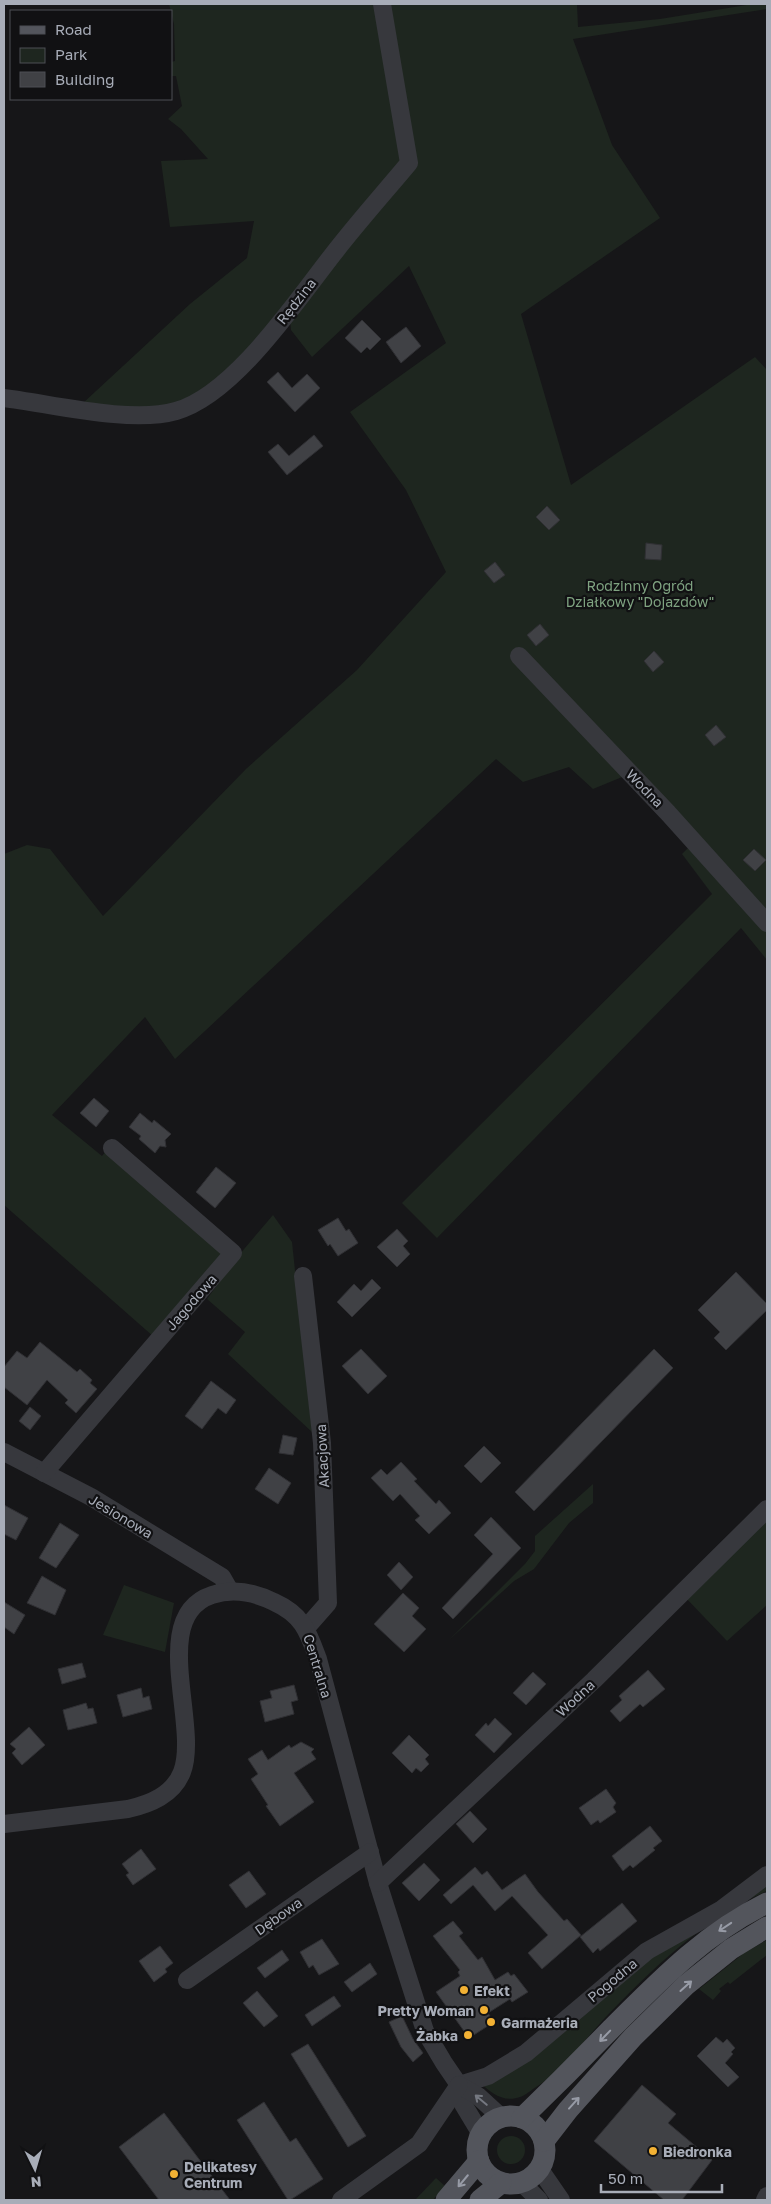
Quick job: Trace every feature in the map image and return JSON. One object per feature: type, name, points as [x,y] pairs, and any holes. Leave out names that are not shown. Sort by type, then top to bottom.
[{"type":"main road","points":[[511,2183],[489,2176],[479,2161],[477,2147],[481,2134],[489,2124],[512,2118],[656,1983],[702,1943],[730,1923],[767,1903]]},
{"type":"main road","points":[[544,2141],[568,2110],[633,2037],[686,1985],[731,1949],[767,1927]]},
{"type":"main road","points":[[480,2200],[511,2183],[532,2177],[544,2157],[544,2141],[538,2130],[512,2118]]},
{"type":"main road","points":[[446,2200],[479,2161]]},
{"type":"street","name":"Rędzina","points":[[4,398],[122,414],[176,411],[203,400],[226,382],[260,346],[350,233],[409,163],[382,4]]},
{"type":"street","name":"Wodna","points":[[519,656],[668,813],[767,923]]},
{"type":"street","name":"Jagodowa","points":[[44,1473],[232,1253],[112,1148]]},
{"type":"street","name":"Akacjowa","points":[[303,1276],[322,1443],[328,1603],[306,1628]]},
{"type":"street","name":"Jesionowa","points":[[4,1452],[91,1497],[222,1577],[230,1591]]},
{"type":"street","name":"Wodna","points":[[378,1883],[594,1680],[767,1509]]},
{"type":"street","name":"Centralna","points":[[4,1824],[128,1809],[145,1805],[166,1794],[181,1774],[187,1753],[187,1732],[178,1662],[185,1618],[191,1607],[203,1598],[230,1591],[254,1594],[283,1606],[306,1628],[318,1660],[378,1883],[425,2031],[459,2085],[463,2104],[481,2134]]},
{"type":"street","name":"Dębowa","points":[[187,1980],[370,1852]]},
{"type":"street","name":"Pogodna","points":[[459,2085],[488,2076],[526,2053],[647,1951],[722,1909],[767,1875]]},
{"type":"street","name":"Centralna","points":[[459,2085],[512,2118]]},
{"type":"street","points":[[341,2200],[419,2144],[459,2085]]},
{"type":"street","points":[[539,2168],[561,2200]]},
{"type":"street","points":[[511,2183],[539,2200]]},
{"type":"street","points":[[765,2200],[767,2196]]},
{"type":"green space","points":[[169,4],[378,4],[405,162],[260,340],[206,394],[153,411],[82,404],[190,304],[247,258],[254,221],[170,227],[161,161],[208,159],[181,129],[168,119],[182,106],[176,76],[172,76],[172,62],[175,61],[174,24]]},
{"type":"green space","name":"Rodzinny Ogród Działkowy \"Dojazdów\"","points":[[388,4],[577,4],[578,27],[660,19],[753,4],[767,4],[767,9],[573,39],[612,145],[660,218],[521,314],[571,485],[755,357],[767,370],[767,916],[627,775],[593,789],[569,767],[523,782],[496,759],[175,1059],[145,1017],[52,1115],[102,1156],[107,1150],[224,1256],[154,1337],[4,1205],[4,854],[27,845],[50,849],[103,916],[246,769],[357,670],[446,572],[406,490],[350,412],[446,343],[409,266],[312,357],[291,330],[290,319],[413,162]]},
{"type":"green space","points":[[691,845],[767,930],[767,960],[741,928],[437,1238],[402,1203],[712,894],[682,854]]},
{"type":"green space","points":[[273,1215],[292,1242],[312,1432],[228,1354],[245,1332],[207,1299],[239,1255]]},
{"type":"green space","points":[[593,1484],[593,1503],[569,1523],[534,1569],[514,1581],[449,1640],[525,1564],[535,1551],[535,1536]]},
{"type":"green space","points":[[767,1513],[767,1605],[727,1641],[684,1596]]},
{"type":"green space","points":[[124,1585],[174,1603],[165,1652],[103,1635]]},
{"type":"green space","points":[[767,1880],[767,1891],[721,1916],[679,1947],[659,1965],[603,2020],[562,2066],[543,2082],[523,2096],[508,2099],[488,2090],[480,2082],[648,1956]]},
{"type":"green space","points":[[767,1940],[767,1955],[730,1984],[728,1982],[719,1989],[721,1991],[713,2000],[699,1989],[744,1953]]},
{"type":"green space","points":[[511,2136],[521,2140],[525,2150],[521,2160],[511,2164],[501,2160],[497,2150],[501,2140]]},
{"type":"green space","points":[[436,2178],[445,2186],[433,2200],[415,2200]]},
{"type":"building","points":[[362,320],[381,339],[370,350],[367,347],[361,353],[345,338]]},
{"type":"building","points":[[406,327],[421,346],[401,363],[386,342]]},
{"type":"building","points":[[278,372],[292,388],[307,374],[320,388],[295,412],[267,382]]},
{"type":"building","points":[[314,435],[323,446],[287,475],[268,452],[278,444],[289,456]]},
{"type":"building","points":[[547,506],[560,520],[549,530],[536,517]]},
{"type":"building","points":[[646,543],[662,545],[661,560],[645,559]]},
{"type":"building","points":[[495,562],[505,575],[494,583],[484,571]]},
{"type":"building","points":[[540,624],[549,635],[536,646],[527,635]]},
{"type":"building","points":[[654,651],[664,662],[653,672],[644,661]]},
{"type":"building","points":[[716,725],[726,737],[714,746],[705,735]]},
{"type":"building","points":[[754,849],[766,860],[755,871],[743,860]]},
{"type":"building","points":[[94,1098],[109,1111],[96,1127],[80,1113]]},
{"type":"building","points":[[140,1113],[152,1123],[154,1120],[171,1134],[165,1140],[166,1147],[160,1146],[155,1153],[139,1139],[141,1136],[129,1127]]},
{"type":"building","points":[[216,1167],[236,1183],[215,1208],[196,1192]]},
{"type":"building","points":[[338,1218],[346,1231],[349,1229],[358,1243],[338,1256],[330,1244],[328,1246],[318,1230]]},
{"type":"building","points":[[397,1229],[408,1241],[403,1246],[410,1254],[397,1267],[377,1247]]},
{"type":"building","points":[[736,1272],[767,1304],[767,1310],[726,1350],[714,1338],[720,1332],[698,1310]]},
{"type":"building","points":[[372,1279],[381,1288],[352,1317],[337,1302],[354,1284],[361,1291]]},
{"type":"building","points":[[40,1342],[77,1372],[80,1369],[92,1380],[90,1383],[97,1389],[76,1413],[65,1403],[68,1400],[47,1380],[27,1405],[4,1387],[4,1367],[17,1351],[27,1358]]},
{"type":"building","points":[[361,1349],[387,1376],[368,1394],[342,1366]]},
{"type":"building","points":[[654,1349],[673,1368],[534,1511],[515,1492]]},
{"type":"building","points":[[211,1381],[236,1400],[226,1414],[218,1408],[202,1429],[185,1416]]},
{"type":"building","points":[[30,1407],[41,1416],[30,1430],[19,1421]]},
{"type":"building","points":[[283,1435],[297,1438],[293,1455],[279,1453]]},
{"type":"building","points":[[484,1446],[501,1463],[481,1483],[464,1466]]},
{"type":"building","points":[[401,1462],[417,1479],[414,1481],[436,1504],[439,1500],[451,1513],[429,1534],[415,1520],[420,1516],[400,1494],[393,1501],[371,1478],[381,1469],[387,1475]]},
{"type":"building","points":[[269,1468],[291,1483],[278,1504],[255,1489]]},
{"type":"building","points":[[4,1505],[28,1518],[16,1540],[4,1534]]},
{"type":"building","points":[[491,1517],[521,1548],[453,1619],[442,1608],[493,1554],[474,1535]]},
{"type":"building","points":[[60,1523],[79,1535],[56,1568],[39,1558]]},
{"type":"building","points":[[399,1562],[413,1577],[401,1590],[387,1575]]},
{"type":"building","points":[[42,1576],[66,1590],[55,1615],[27,1603]]},
{"type":"building","points":[[403,1593],[419,1608],[412,1616],[426,1629],[404,1652],[374,1624]]},
{"type":"building","points":[[4,1602],[25,1615],[14,1634],[4,1627]]},
{"type":"building","points":[[82,1663],[86,1677],[62,1684],[58,1669]]},
{"type":"building","points":[[648,1670],[665,1689],[643,1707],[640,1704],[620,1722],[610,1711],[622,1700],[619,1696]]},
{"type":"building","points":[[533,1672],[546,1684],[526,1705],[513,1693]]},
{"type":"building","points":[[294,1685],[298,1700],[291,1702],[294,1714],[265,1722],[260,1701],[272,1698],[270,1691]]},
{"type":"building","points":[[141,1688],[143,1698],[149,1696],[152,1709],[123,1717],[117,1695]]},
{"type":"building","points":[[86,1703],[88,1709],[93,1708],[97,1723],[68,1730],[63,1710]]},
{"type":"building","points":[[495,1718],[512,1734],[494,1753],[475,1735],[486,1723],[488,1726]]},
{"type":"building","points":[[29,1727],[45,1745],[22,1765],[12,1753],[16,1749],[10,1744]]},
{"type":"building","points":[[409,1735],[429,1755],[425,1759],[429,1764],[421,1772],[416,1768],[412,1773],[392,1753]]},
{"type":"building","points":[[301,1742],[314,1749],[311,1752],[316,1759],[294,1773],[314,1802],[280,1826],[251,1779],[258,1774],[248,1759],[262,1750],[268,1760],[289,1745],[291,1748]]},
{"type":"building","points":[[606,1789],[616,1803],[613,1807],[616,1812],[600,1823],[598,1820],[591,1825],[579,1808]]},
{"type":"building","points":[[470,1811],[487,1829],[473,1843],[456,1824]]},
{"type":"building","points":[[650,1826],[662,1841],[653,1848],[655,1850],[633,1868],[630,1865],[623,1871],[612,1856]]},
{"type":"building","points":[[141,1849],[156,1869],[133,1885],[126,1875],[129,1873],[122,1864]]},
{"type":"building","points":[[424,1863],[440,1880],[419,1901],[402,1883]]},
{"type":"building","points":[[475,1867],[482,1875],[487,1871],[502,1890],[525,1874],[564,1921],[567,1919],[581,1935],[542,1969],[528,1953],[548,1935],[512,1896],[495,1911],[473,1885],[451,1904],[443,1895]]},
{"type":"building","points":[[249,1871],[266,1894],[246,1908],[229,1885]]},
{"type":"building","points":[[622,1903],[637,1921],[600,1951],[598,1948],[593,1953],[580,1937]]},
{"type":"building","points":[[453,1921],[463,1933],[459,1936],[478,1960],[482,1957],[495,1980],[508,1972],[511,1976],[514,1974],[528,1992],[512,2002],[510,1999],[488,2013],[494,2022],[469,2038],[436,1992],[460,1976],[458,1972],[460,1970],[433,1936]]},
{"type":"building","points":[[322,1939],[339,1964],[319,1975],[313,1965],[309,1968],[300,1952]]},
{"type":"building","points":[[160,1946],[173,1963],[165,1969],[167,1972],[154,1982],[139,1961]]},
{"type":"building","points":[[282,1950],[289,1960],[265,1978],[257,1968]]},
{"type":"building","points":[[370,1963],[377,1974],[352,1992],[344,1982]]},
{"type":"building","points":[[257,1991],[278,2016],[264,2027],[243,2003]]},
{"type":"building","points":[[334,1996],[341,2006],[312,2026],[305,2015]]},
{"type":"building","points":[[402,2016],[413,2039],[423,2053],[413,2062],[401,2047],[389,2022]]},
{"type":"building","points":[[716,2037],[723,2043],[727,2039],[735,2048],[731,2052],[733,2054],[725,2063],[739,2077],[728,2087],[697,2056]]},
{"type":"building","points":[[308,2044],[366,2136],[348,2147],[291,2054]]},
{"type":"building","name":"Biedronka","points":[[642,2085],[676,2114],[668,2123],[712,2160],[682,2200],[664,2200],[594,2141]]},
{"type":"building","points":[[264,2102],[290,2142],[296,2138],[323,2179],[290,2200],[288,2200],[237,2120]]},
{"type":"building","name":"Delikatesy Centrum","points":[[164,2113],[230,2200],[159,2200],[119,2147]]},
{"type":"place","name":"Efekt","points":[[464,1990]]},
{"type":"place","name":"Pretty Woman","points":[[484,2010]]},
{"type":"place","name":"Garmażeria","points":[[491,2022]]},
{"type":"place","name":"Żabka","points":[[468,2035]]},
{"type":"place","name":"Biedronka","points":[[653,2151]]},
{"type":"place","name":"Delikatesy Centrum","points":[[174,2174]]}]
